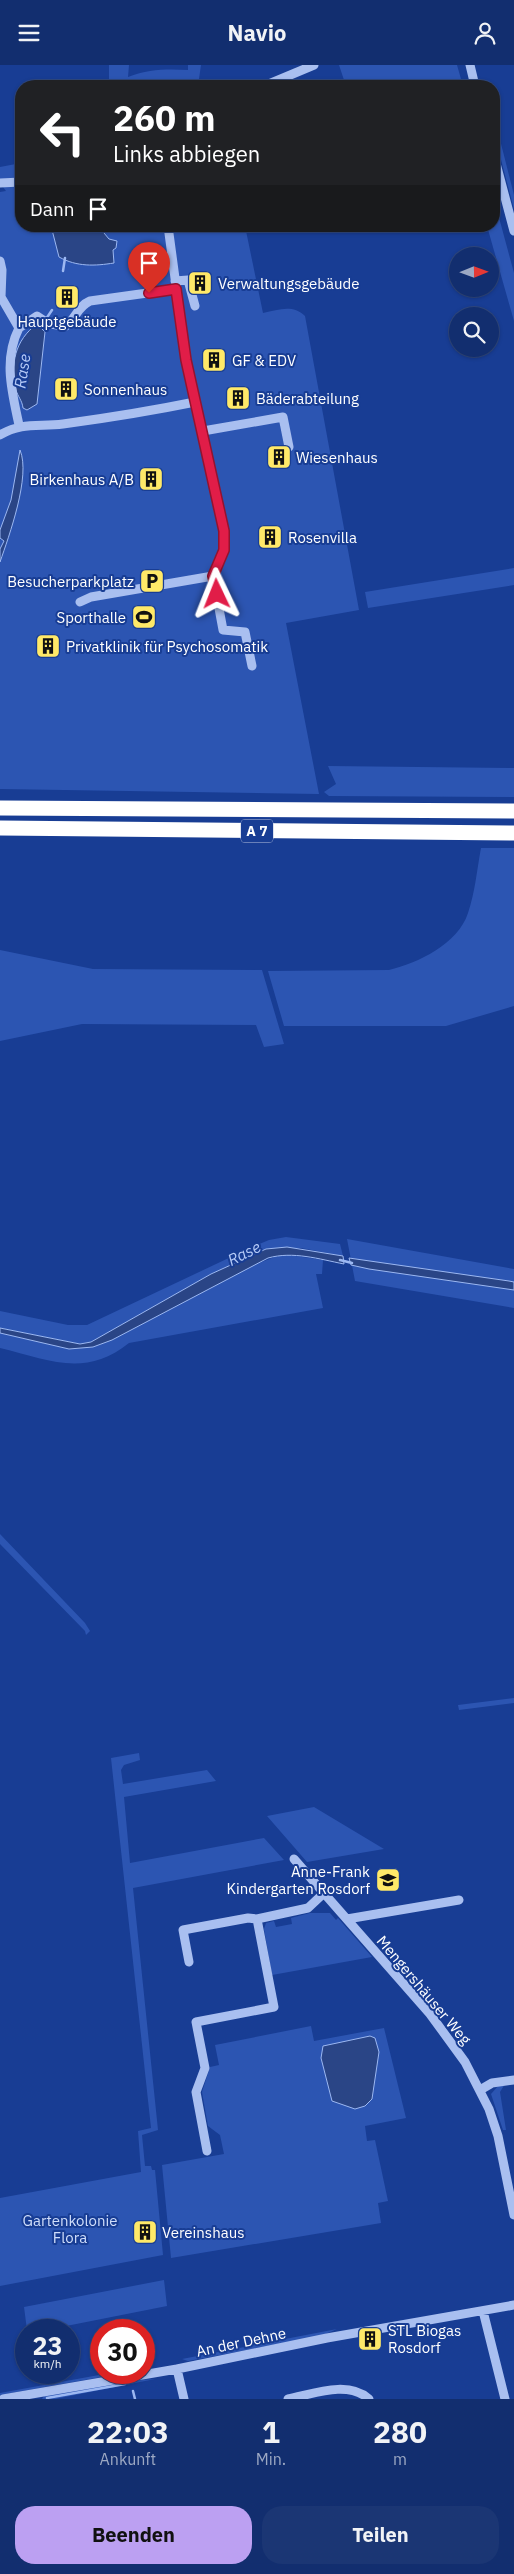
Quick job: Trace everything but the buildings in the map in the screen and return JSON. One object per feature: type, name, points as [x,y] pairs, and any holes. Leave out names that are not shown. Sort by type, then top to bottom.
[{"type":"highway","name":"A 7","points":[[0,808],[514,811]]},
{"type":"highway","name":"A 7","points":[[0,827],[514,833]]},
{"type":"street","points":[[278,80],[314,65]]},
{"type":"street","points":[[470,65],[474,80]]},
{"type":"street","points":[[500,178],[514,231]]},
{"type":"street","points":[[0,183],[15,182]]},
{"type":"street","points":[[169,232],[176,289],[195,402],[203,431],[225,538],[224,550],[213,576],[224,630],[245,632],[252,666]]},
{"type":"street","points":[[0,261],[2,270],[1,297],[19,328]]},
{"type":"street","points":[[20,425],[9,370],[14,340],[19,328],[36,316],[44,320],[68,325],[80,306],[90,301],[176,289],[188,280],[195,306]]},
{"type":"street","points":[[176,289],[191,295]]},
{"type":"street","points":[[0,435],[20,425],[51,426],[146,412],[195,402]]},
{"type":"street","points":[[203,431],[283,417],[289,447]]},
{"type":"street","points":[[80,602],[91,597],[213,576]]},
{"type":"street","name":"Mengershäuser Weg","points":[[294,1859],[444,2032],[465,2062],[480,2090],[500,2141],[514,2215]]},
{"type":"street","points":[[189,1962],[183,1930],[248,1918],[257,1919],[308,1908],[324,1893]]},
{"type":"street","points":[[347,1919],[459,1900]]},
{"type":"street","points":[[207,2151],[196,2092],[205,2068],[196,2022],[274,2007],[257,1919]]},
{"type":"street","points":[[480,2090],[492,2083],[514,2080]]},
{"type":"street","name":"An der Dehne","points":[[3,2399],[177,2369],[371,2330],[514,2305]]},
{"type":"street","points":[[483,2311],[505,2399]]},
{"type":"street","points":[[177,2369],[184,2399]]},
{"type":"street","points":[[288,2399],[349,2389],[360,2392],[369,2399]]},
{"type":"green space","points":[[109,65],[129,65],[128,77],[158,70],[188,70],[188,65],[201,65],[199,80],[109,80]]},
{"type":"green space","points":[[339,65],[457,65],[461,80],[344,80]]},
{"type":"green space","points":[[500,140],[514,195],[514,209],[500,156]]},
{"type":"green space","points":[[15,164],[15,232],[246,232],[263,313],[290,309],[300,312],[305,316],[359,610],[286,623],[319,794],[0,789],[0,192],[6,191],[0,183],[0,167]]},
{"type":"green space","points":[[500,221],[514,273],[514,321],[499,268],[499,247],[493,247],[489,232],[500,232]]},
{"type":"green space","points":[[514,568],[514,585],[368,608],[365,592]]},
{"type":"green space","points":[[328,766],[514,768],[514,797],[329,796],[324,792],[336,784]]},
{"type":"green space","points":[[481,848],[514,848],[514,1006],[446,1026],[284,1026],[268,971],[389,970],[412,963],[436,951],[456,934],[468,913]]},
{"type":"green space","points":[[0,950],[93,969],[262,970],[284,1044],[264,1047],[256,1025],[82,1024],[0,1041]]},
{"type":"green space","points":[[286,1237],[340,1244],[343,1256],[301,1248],[266,1249],[211,1274],[91,1342],[80,1344],[0,1328],[0,1311],[68,1325],[87,1325],[252,1247],[269,1240]]},
{"type":"green space","points":[[347,1239],[514,1269],[514,1308],[355,1281]]},
{"type":"green space","points":[[282,1254],[323,1260],[322,1274],[316,1274],[323,1308],[129,1343],[113,1354],[82,1363],[51,1361],[0,1348],[0,1333],[69,1349],[93,1347],[112,1340],[244,1269]]},
{"type":"green space","points":[[0,1534],[85,1623],[90,1631],[86,1635],[85,1631],[0,1544]]},
{"type":"green space","points":[[514,1698],[514,1703],[459,1710],[458,1705]]},
{"type":"green space","name":"Gartenkolonie Flora","points":[[139,1753],[140,1760],[124,1765],[121,1770],[123,1784],[207,1770],[216,1781],[124,1797],[130,1863],[264,1838],[284,1860],[133,1888],[158,2130],[142,2135],[145,2166],[151,2166],[152,2170],[155,2170],[163,2255],[0,2286],[0,2198],[141,2172],[138,2131],[151,2128],[111,1758]]},
{"type":"green space","points":[[314,1807],[384,1849],[307,1862],[267,1816]]},
{"type":"green space","points":[[310,1913],[330,1913],[336,1920],[338,1918],[372,1957],[272,1975],[264,1929],[266,1923],[274,1921],[276,1927],[292,1924],[291,1918]]},
{"type":"green space","points":[[311,2026],[314,2041],[384,2028],[406,2118],[365,2126],[367,2141],[375,2140],[388,2201],[378,2203],[381,2223],[171,2258],[162,2165],[224,2154],[220,2135],[208,2126],[202,2092],[210,2067],[219,2065],[215,2045]]},
{"type":"green space","points":[[505,2084],[500,2092],[506,2130],[503,2130],[491,2094],[498,2086]]},
{"type":"green space","points":[[164,2280],[167,2306],[101,2319],[90,2319],[90,2321],[80,2323],[80,2319],[26,2319],[24,2307]]},
{"type":"green space","points":[[337,2329],[321,2336],[188,2361],[182,2359]]},
{"type":"green space","points":[[90,2377],[90,2379],[80,2381],[80,2378]]},
{"type":"green space","points":[[50,2384],[62,2384],[0,2395],[0,2393]]},
{"type":"green space","points":[[110,2384],[130,2384],[55,2399],[42,2399],[44,2396]]},
{"type":"water","points":[[53,232],[103,232],[109,239],[117,241],[116,248],[113,250],[114,263],[86,265],[73,263],[59,257]]},
{"type":"water","points":[[37,324],[45,332],[37,404],[27,410],[23,408],[16,390],[14,362],[19,345]]},
{"type":"water","points":[[20,450],[23,461],[21,490],[18,506],[0,562],[0,549],[4,541],[0,538],[0,530],[11,500]]},
{"type":"water","points":[[287,1247],[343,1256],[344,1264],[316,1258],[287,1255],[268,1258],[112,1340],[93,1347],[69,1349],[0,1333],[0,1328],[80,1344],[91,1342],[211,1274],[266,1249]]},
{"type":"water","points":[[349,1258],[509,1281],[514,1282],[514,1290],[369,1269],[351,1265]]},
{"type":"water","points":[[370,2036],[375,2038],[379,2052],[372,2099],[365,2106],[355,2109],[332,2101],[321,2058],[323,2046]]},
{"type":"waterway","name":"Rase","points":[[63,271],[65,258]]},
{"type":"waterway","name":"Rase","points":[[46,319],[52,310]]},
{"type":"waterway","name":"Rase","points":[[340,1260],[352,1263]]},
{"type":"waterway","points":[[47,2398],[125,2384]]},
{"type":"waterway","points":[[133,2391],[135,2399]]},
{"type":"place","name":"Verwaltungsgebäude","points":[[200,283]]},
{"type":"place","name":"Hauptgebäude","points":[[67,297]]},
{"type":"place","name":"GF & EDV","points":[[214,360]]},
{"type":"place","name":"Sonnenhaus","points":[[66,389]]},
{"type":"place","name":"Bäderabteilung","points":[[238,398]]},
{"type":"place","name":"Wiesenhaus","points":[[279,457]]},
{"type":"place","name":"Birkenhaus A/B","points":[[151,479]]},
{"type":"place","name":"Rosenvilla","points":[[270,537]]},
{"type":"place","name":"Besucherparkplatz","points":[[152,581]]},
{"type":"place","name":"Sporthalle","points":[[144,617]]},
{"type":"place","name":"Privatklinik für Psychosomatik","points":[[48,646]]},
{"type":"place","name":"Anne-Frank Kindergarten Rosdorf","points":[[388,1880]]},
{"type":"place","name":"Vereinshaus","points":[[145,2232]]},
{"type":"place","name":"STL Biogas Rosdorf","points":[[370,2339]]},
{"type":"route","points":[[149,293],[176,289],[186,360],[224,531],[225,546],[213,576],[217,594]]}]
